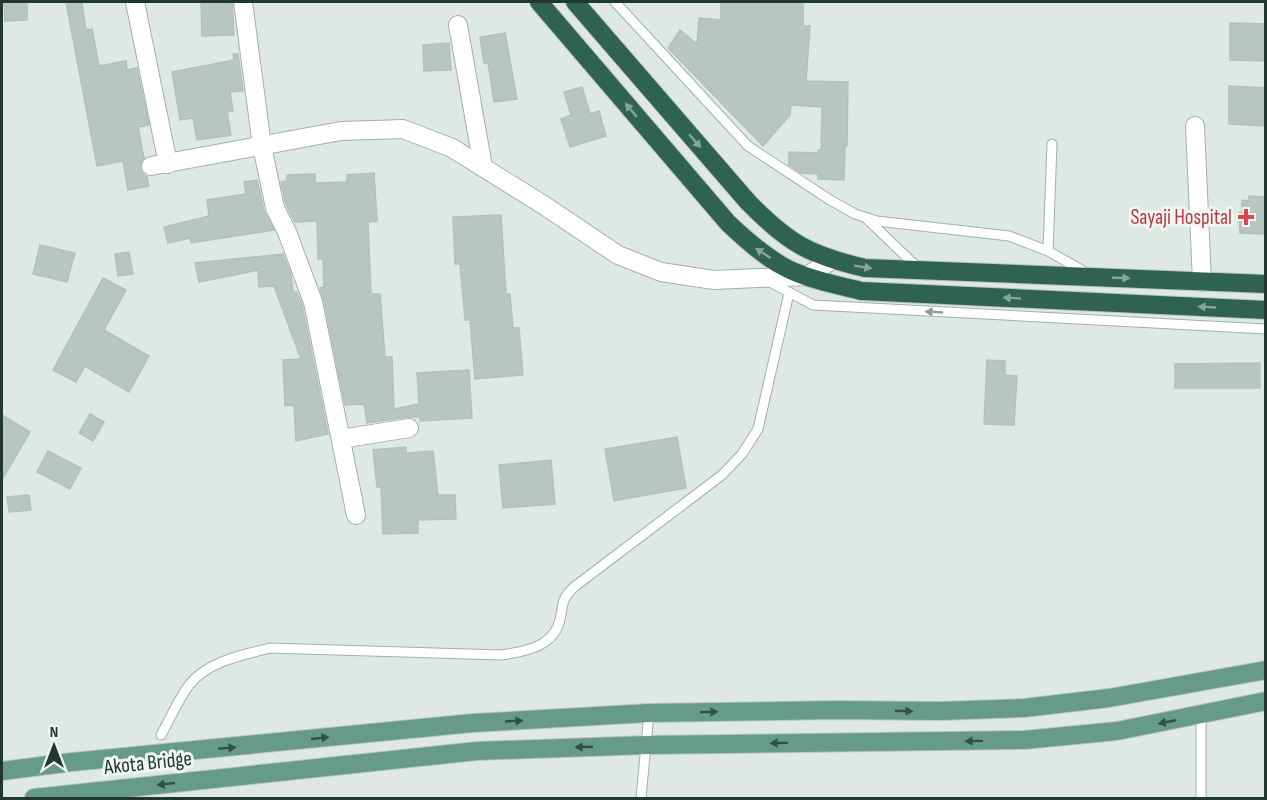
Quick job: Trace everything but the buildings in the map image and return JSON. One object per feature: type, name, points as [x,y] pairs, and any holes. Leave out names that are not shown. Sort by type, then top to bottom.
[{"type":"highway","points":[[539,2],[728,224],[752,246],[789,270],[861,291],[1266,310]]},
{"type":"highway","points":[[575,2],[740,194],[772,227],[798,246],[832,260],[865,268],[1266,284]]},
{"type":"main road","points":[[2,771],[72,762],[461,724],[649,713],[940,711],[1024,708],[1109,698],[1266,670]]},
{"type":"main road","name":"Akota Bridge","points":[[34,798],[477,751],[647,744],[1024,740],[1117,731],[1266,701]]},
{"type":"street","points":[[135,2],[160,165],[341,131],[403,129],[452,148],[618,255],[660,272],[714,280],[807,276],[832,260]]},
{"type":"street","points":[[243,2],[262,146],[275,208],[287,232],[313,302],[356,515]]},
{"type":"street","points":[[458,25],[483,167]]},
{"type":"street","points":[[1195,126],[1202,282]]},
{"type":"street","points":[[341,439],[409,428]]},
{"type":"lane","points":[[615,2],[748,146],[830,200],[866,218],[1009,236],[1048,250],[1094,277]]},
{"type":"lane","points":[[1048,250],[1052,144]]},
{"type":"lane","points":[[866,218],[920,270]]},
{"type":"lane","points":[[762,278],[813,305],[1266,329]]},
{"type":"lane","points":[[161,735],[190,685],[204,672],[234,657],[270,648],[501,655],[523,652],[540,645],[558,626],[565,598],[574,587],[722,475],[742,454],[759,429],[789,293]]},
{"type":"lane","points":[[641,798],[649,713]]},
{"type":"lane","points":[[1201,714],[1201,798]]},
{"type":"place","name":"Sayaji Hospital","points":[[1246,217]]}]
